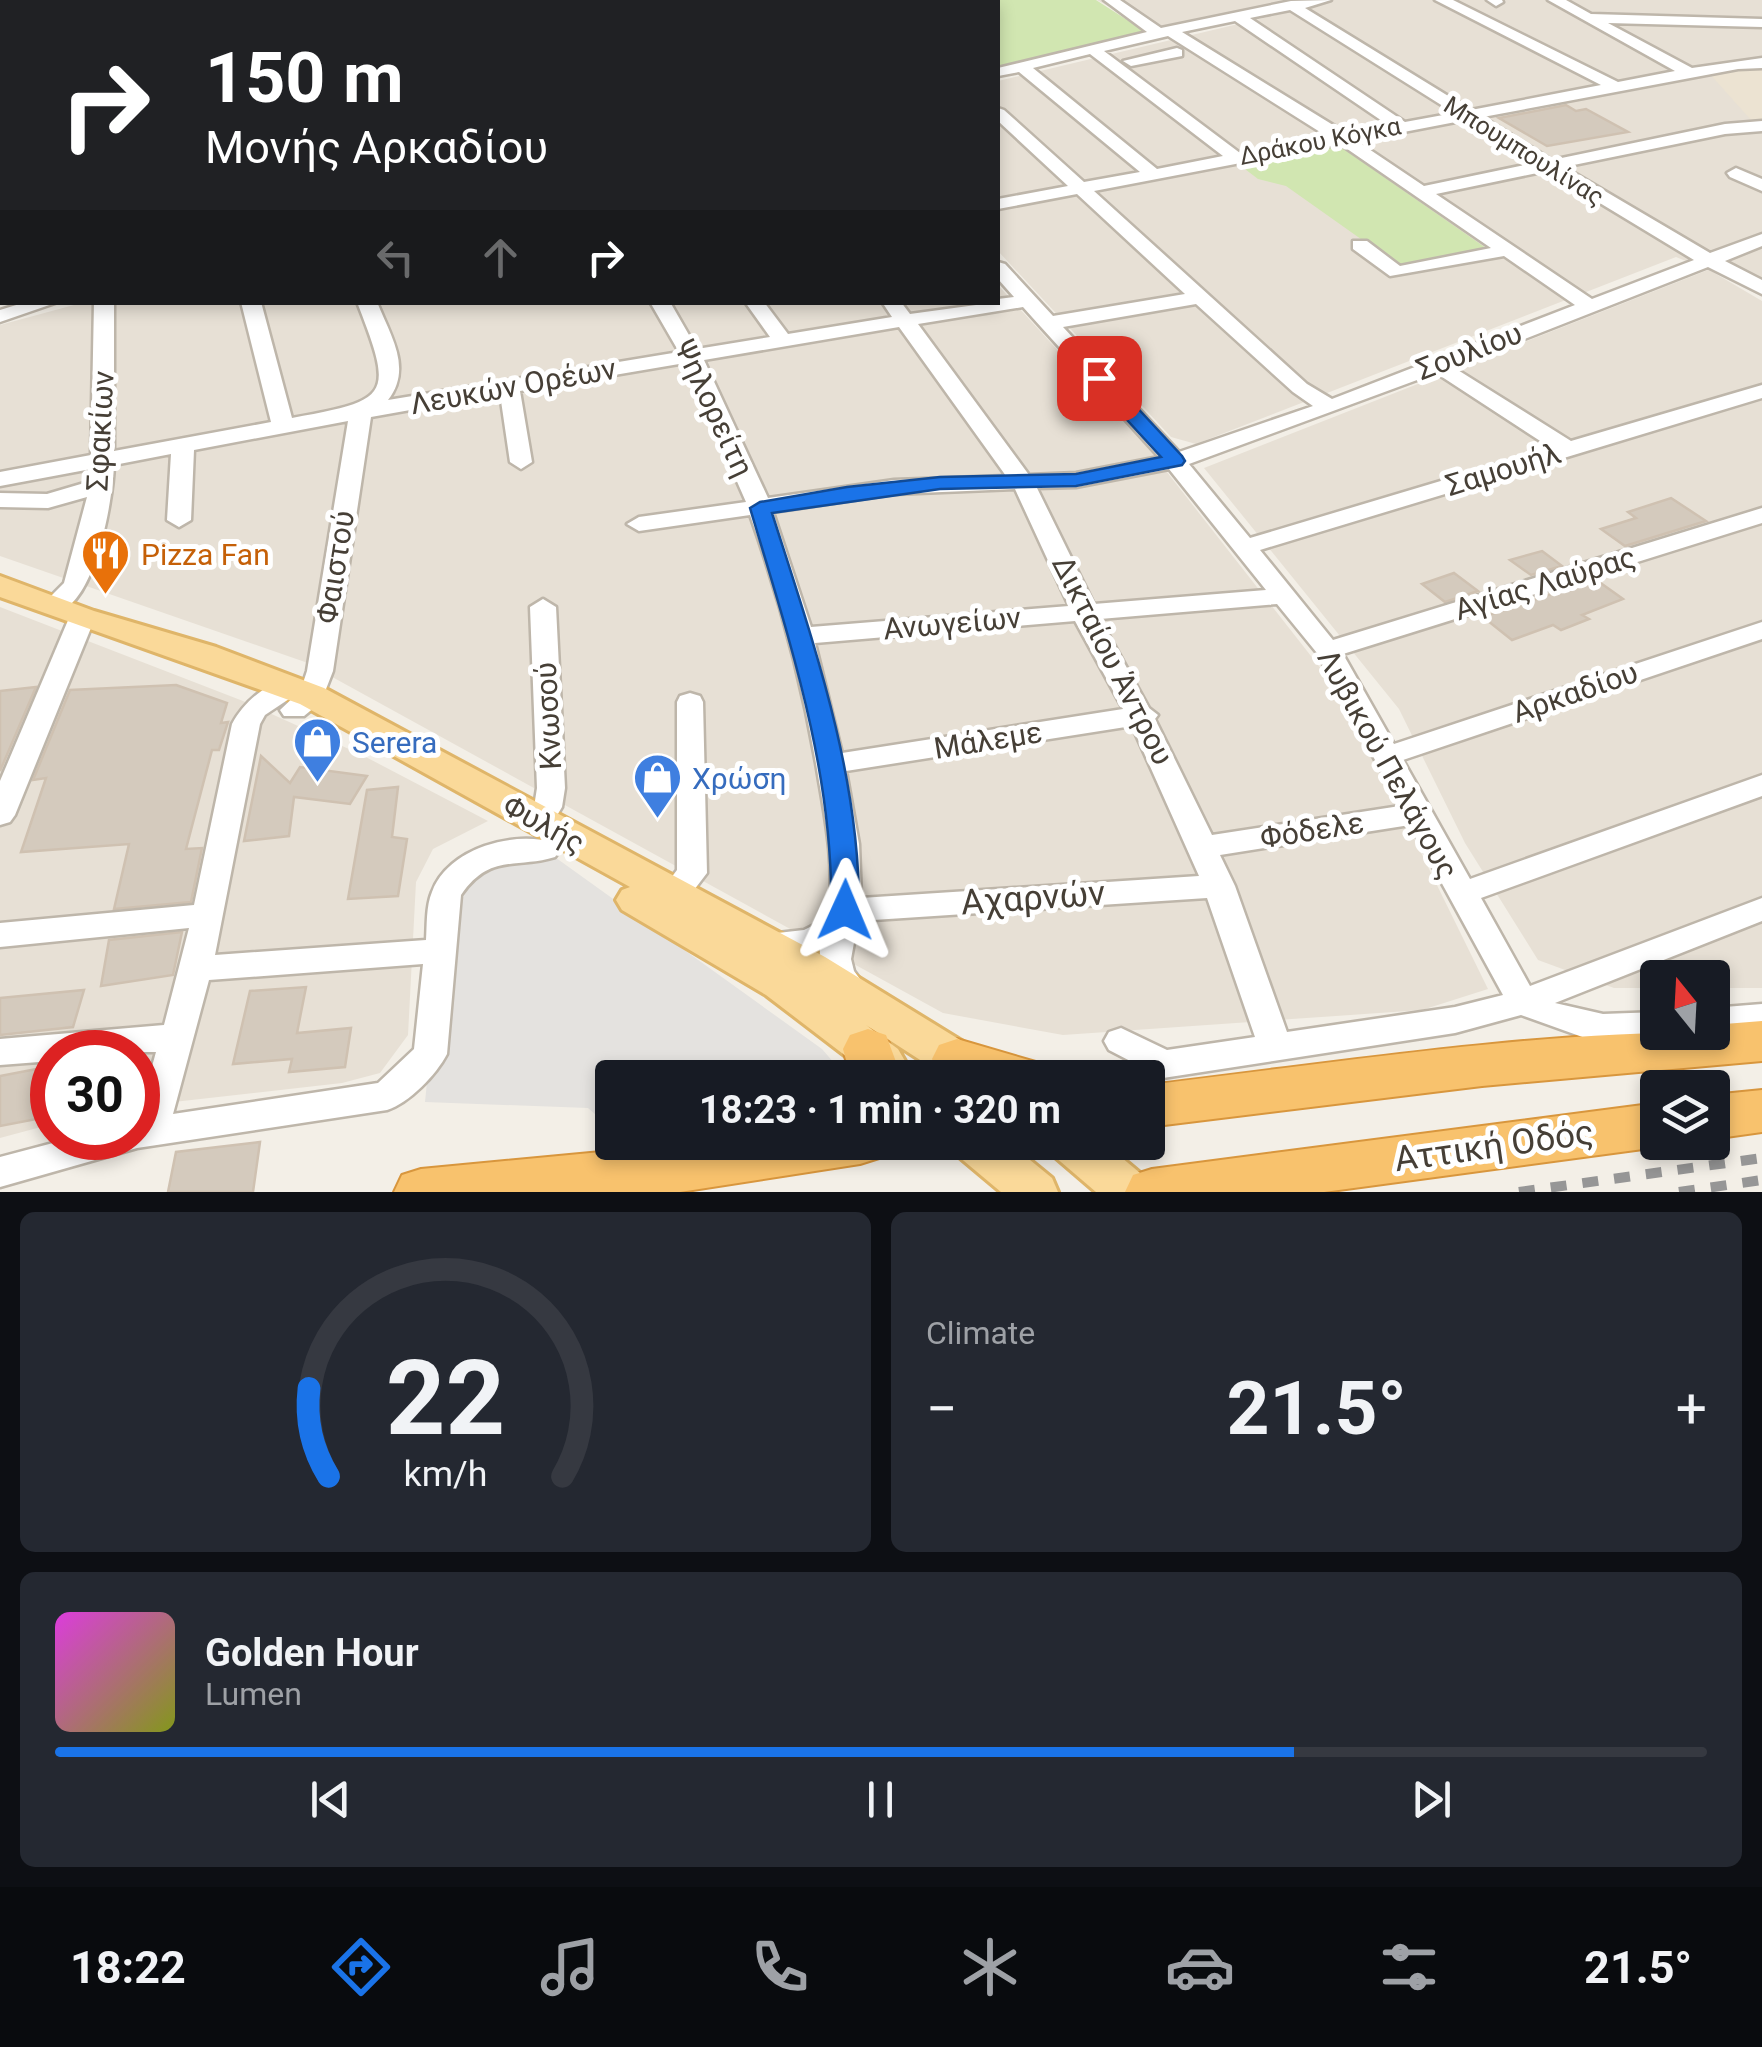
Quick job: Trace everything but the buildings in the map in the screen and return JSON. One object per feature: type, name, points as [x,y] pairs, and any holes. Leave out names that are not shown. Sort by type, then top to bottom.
[{"type":"highway","points":[[1165,1104],[1482,1066],[1762,1042]]},
{"type":"highway","points":[[1165,1098],[1208,1099]]},
{"type":"highway","points":[[1730,1114],[1762,1110]]},
{"type":"highway","name":"Αττική Οδός","points":[[1152,1192],[1640,1126]]},
{"type":"highway","points":[[422,1192],[662,1172],[732,1160]]},
{"type":"main road","name":"Φυλής","points":[[0,586],[185,667],[291,698],[542,836],[781,984],[878,1051],[927,1060]]},
{"type":"main road","name":"Φυλής","points":[[542,836],[673,895],[752,937],[878,1051]]},
{"type":"main road","points":[[996,1160],[1034,1192]]},
{"type":"main road","points":[[1090,1160],[1129,1192]]},
{"type":"street","points":[[1111,0],[1339,136],[1588,305]]},
{"type":"street","points":[[1442,0],[1616,87]]},
{"type":"street","points":[[1555,0],[1690,72]]},
{"type":"street","points":[[1000,71],[1236,15],[1308,2]]},
{"type":"street","name":"Μπουμπουλίνας","points":[[1308,2],[1463,113],[1707,260],[1762,288]]},
{"type":"street","points":[[1705,8],[1736,22]]},
{"type":"street","points":[[1236,15],[1399,125]]},
{"type":"street","points":[[1590,18],[1762,23]]},
{"type":"street","points":[[1127,41],[1153,57]]},
{"type":"street","points":[[1092,50],[1235,157]]},
{"type":"street","points":[[1132,61],[1177,53]]},
{"type":"street","name":"Δράκου Κόγκα","points":[[1005,202],[1463,113],[1762,63]]},
{"type":"street","points":[[1021,66],[1153,174]]},
{"type":"street","points":[[1000,116],[1300,388],[1330,407]]},
{"type":"street","points":[[1421,192],[1761,128]]},
{"type":"street","points":[[1736,173],[1762,186]]},
{"type":"street","name":"Σουλίου","points":[[639,524],[909,486],[1076,480],[1175,461],[1330,407],[1762,240]]},
{"type":"street","points":[[1360,245],[1396,272],[1508,250]]},
{"type":"street","name":"Λυβικού Πελάγους","points":[[1000,270],[1175,461],[1328,650],[1523,1002]]},
{"type":"street","points":[[1048,323],[1202,297]]},
{"type":"street","name":"Λευκών Ορέων","points":[[1000,303],[1028,300]]},
{"type":"street","points":[[0,316],[39,305]]},
{"type":"street","name":"Σφακίων","points":[[0,815],[68,613],[102,473],[104,305]]},
{"type":"street","points":[[252,305],[284,429]]},
{"type":"street","points":[[360,415],[379,402],[392,384],[392,370],[368,305]]},
{"type":"street","name":"Ψηλορείτη","points":[[662,305],[694,356],[760,508],[799,636],[832,764],[846,854],[843,918],[834,945],[836,965],[878,1051]]},
{"type":"street","points":[[756,305],[784,341]]},
{"type":"street","name":"Λευκών Ορέων","points":[[0,479],[102,473],[183,446],[784,341],[899,312],[974,305]]},
{"type":"street","name":"Δικταίου Άντρου","points":[[899,312],[1023,483],[1079,594],[1083,612],[1144,715],[1205,848],[1276,1049]]},
{"type":"street","points":[[1436,364],[1568,449]]},
{"type":"street","points":[[509,386],[521,462]]},
{"type":"street","name":"Σαμουήλ","points":[[1245,547],[1762,391]]},
{"type":"street","name":"Φαιστού","points":[[160,1075],[196,969],[204,914],[246,724],[254,708],[291,698],[320,671],[360,415]]},
{"type":"street","points":[[179,520],[183,446]]},
{"type":"street","points":[[0,500],[48,501],[102,473]]},
{"type":"street","name":"Αγίας Λαύρας","points":[[1328,650],[1762,515]]},
{"type":"street","name":"Ανωγείων","points":[[799,636],[1283,596]]},
{"type":"street","name":"Κνωσού","points":[[542,607],[551,788],[542,836]]},
{"type":"street","name":"Αρκαδίου","points":[[1389,755],[1762,630]]},
{"type":"street","points":[[673,895],[692,872],[690,702]]},
{"type":"street","name":"Μάλεμε","points":[[832,764],[1144,715]]},
{"type":"street","points":[[1460,894],[1762,785]]},
{"type":"street","name":"Φόδελε","points":[[1205,848],[1419,814]]},
{"type":"street","points":[[160,1131],[386,1096],[430,1054],[446,894],[461,872],[497,852],[520,848],[542,836]]},
{"type":"street","name":"Αχαρνών","points":[[843,918],[1220,886]]},
{"type":"street","points":[[1120,1041],[1164,1064],[1455,1020],[1523,1002],[1762,910]]},
{"type":"street","points":[[0,934],[204,914]]},
{"type":"street","points":[[752,937],[774,944],[798,944],[822,938],[843,918]]},
{"type":"street","points":[[196,969],[440,951]]},
{"type":"street","points":[[1523,1002],[1565,1024],[1608,1029],[1640,1027]]},
{"type":"street","points":[[1730,1020],[1762,1017]]},
{"type":"street","points":[[0,1052],[174,1037]]},
{"type":"street","points":[[0,1172],[44,1160]]},
{"type":"shaded area","points":[[1097,0],[1762,0],[1762,280],[1742,268],[1711,271],[1762,301],[1762,988],[1730,988],[1730,960],[1640,960],[1640,988],[1614,988],[1538,960],[1465,843],[1399,709],[1204,468],[1708,270],[1676,257],[1196,444],[1171,437],[1000,253],[1000,81],[1289,12],[1278,5],[1152,30]]},
{"type":"shaded area","points":[[1762,65],[1762,120],[1751,120],[1708,72]]},
{"type":"shaded area","points":[[1000,287],[1152,453],[1347,702],[1488,989],[1422,1010],[1063,1035],[943,1013],[305,662],[0,556],[0,325],[74,305],[1000,305]]},
{"type":"shaded area","points":[[0,607],[243,701],[362,755],[488,821],[433,849],[416,882],[408,1035],[380,1073],[342,1083],[160,1104],[160,1030],[30,1030],[30,1130],[0,1138]]},
{"type":"shaded area","points":[[545,850],[822,1049],[832,1060],[595,1060],[595,1114],[588,1108],[425,1102],[446,894],[461,872]]},
{"type":"green space","points":[[1000,0],[1096,0],[1146,32],[1000,66]]},
{"type":"green space","points":[[1338,145],[1486,248],[1399,266],[1286,186],[1258,179],[1237,163]]},
{"type":"railway","points":[[1519,1192],[1762,1158]]},
{"type":"railway","points":[[1679,1192],[1762,1180]]},
{"type":"place","name":"Pizza Fan","points":[[106,596]]},
{"type":"place","name":"Serera","points":[[317,784]]},
{"type":"place","name":"Χρώση","points":[[657,820]]},
{"type":"route","points":[[845,910],[846,854],[832,764],[760,508],[940,483],[1076,480],[1175,461],[1099,378]]}]
